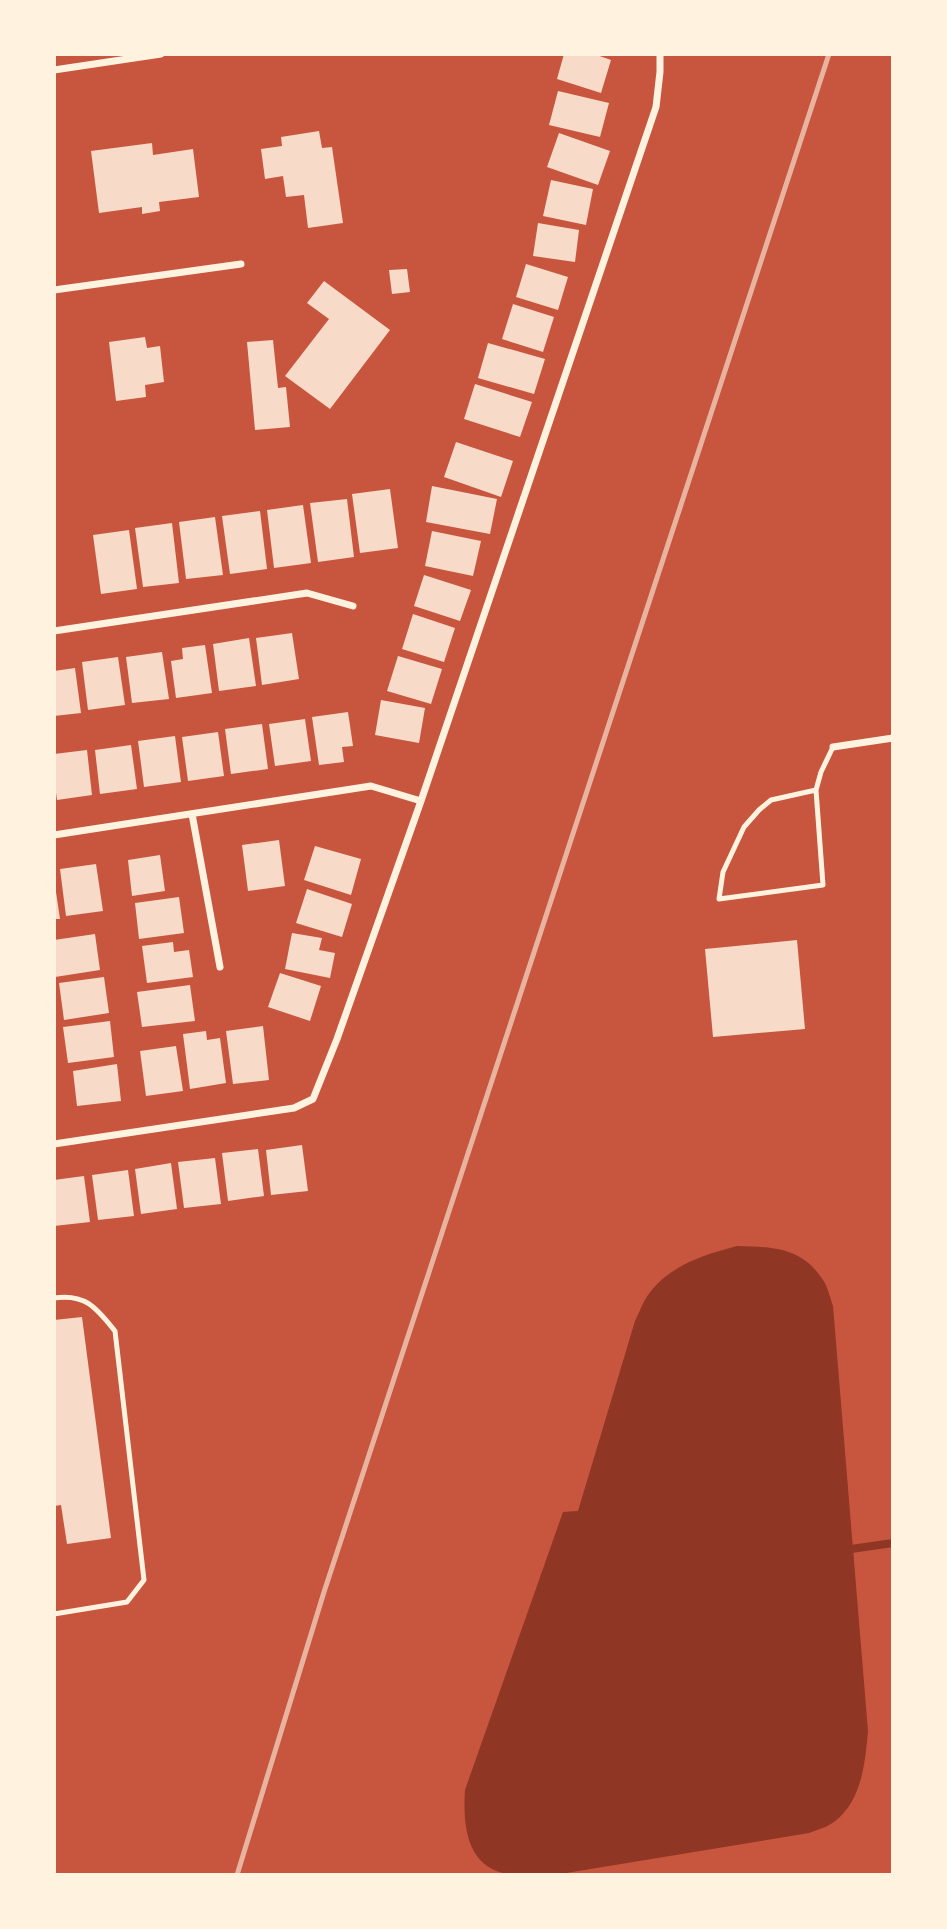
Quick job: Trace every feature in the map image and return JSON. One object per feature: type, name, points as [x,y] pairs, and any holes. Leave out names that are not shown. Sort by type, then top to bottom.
[{"type":"street","points":[[54,70],[162,54]]},
{"type":"street","points":[[54,1144],[294,1108],[313,1100],[421,801],[656,107],[660,54]]},
{"type":"street","points":[[54,290],[240,264]]},
{"type":"street","points":[[54,631],[307,593],[354,606]]},
{"type":"street","points":[[833,747],[893,738]]},
{"type":"street","points":[[54,835],[371,786],[421,801]]},
{"type":"street","points":[[192,814],[220,967]]},
{"type":"lane","points":[[816,790],[771,800],[759,810],[744,827],[723,872],[719,899],[823,885],[816,790],[833,747]]},
{"type":"lane","points":[[54,1298],[69,1296],[95,1306],[115,1331],[144,1580],[127,1602],[54,1614]]},
{"type":"shaded area","points":[[737,1246],[774,1248],[806,1261],[825,1283],[833,1306],[868,1731],[863,1768],[856,1792],[851,1803],[834,1822],[809,1833],[554,1875],[503,1873],[490,1868],[481,1861],[469,1840],[465,1790],[563,1512],[578,1511],[635,1321],[649,1294],[669,1274],[701,1257]]},
{"type":"building","points":[[564,54],[594,54],[611,60],[601,93],[557,79]]},
{"type":"building","points":[[558,91],[609,103],[600,137],[549,125]]},
{"type":"building","points":[[319,131],[322,148],[332,147],[343,223],[308,228],[304,195],[286,197],[283,176],[265,179],[261,149],[282,146],[281,137]]},
{"type":"building","points":[[559,133],[610,151],[598,185],[547,167]]},
{"type":"building","points":[[152,143],[153,155],[193,149],[199,197],[159,202],[160,211],[142,214],[142,207],[99,213],[91,151]]},
{"type":"building","points":[[551,180],[593,189],[586,225],[543,216]]},
{"type":"building","points":[[538,223],[579,230],[575,262],[533,256]]},
{"type":"building","points":[[526,264],[568,277],[558,310],[516,297]]},
{"type":"building","points":[[407,269],[410,292],[392,294],[389,270]]},
{"type":"building","points":[[324,281],[390,330],[330,409],[285,376],[329,319],[307,303]]},
{"type":"building","points":[[513,304],[554,317],[543,352],[502,339]]},
{"type":"building","points":[[145,337],[147,348],[160,346],[164,382],[145,385],[146,397],[116,401],[109,342]]},
{"type":"building","points":[[273,340],[278,388],[286,387],[290,427],[255,430],[247,342]]},
{"type":"building","points":[[488,343],[545,359],[534,394],[478,378]]},
{"type":"building","points":[[475,384],[532,402],[520,437],[464,419]]},
{"type":"building","points":[[456,442],[513,461],[501,497],[444,477]]},
{"type":"building","points":[[432,486],[497,499],[490,534],[426,522]]},
{"type":"building","points":[[390,489],[398,548],[360,553],[352,494]]},
{"type":"building","points":[[347,499],[354,557],[318,562],[310,503]]},
{"type":"building","points":[[303,505],[311,563],[274,568],[267,510]]},
{"type":"building","points":[[260,511],[267,569],[230,574],[222,516]]},
{"type":"building","points":[[215,517],[223,575],[186,579],[179,522]]},
{"type":"building","points":[[172,523],[179,583],[143,587],[135,528]]},
{"type":"building","points":[[129,530],[137,589],[101,594],[93,535]]},
{"type":"building","points":[[432,531],[481,541],[473,576],[425,566]]},
{"type":"building","points":[[424,575],[471,590],[460,621],[414,606]]},
{"type":"building","points":[[413,614],[455,628],[444,662],[402,649]]},
{"type":"building","points":[[292,633],[299,679],[262,685],[256,638]]},
{"type":"building","points":[[249,638],[256,686],[219,691],[213,644]]},
{"type":"building","points":[[205,645],[212,693],[176,698],[171,661],[183,659],[182,648]]},
{"type":"building","points":[[162,652],[169,699],[132,703],[126,657]]},
{"type":"building","points":[[398,656],[442,669],[431,704],[387,691]]},
{"type":"building","points":[[118,657],[125,705],[88,710],[82,662]]},
{"type":"building","points":[[75,668],[81,713],[54,716],[54,671]]},
{"type":"building","points":[[381,700],[425,708],[419,743],[375,735]]},
{"type":"building","points":[[348,712],[353,746],[342,747],[344,762],[319,765],[312,717]]},
{"type":"building","points":[[305,719],[311,761],[275,766],[269,724]]},
{"type":"building","points":[[262,724],[268,769],[231,774],[225,729]]},
{"type":"building","points":[[218,732],[224,776],[188,781],[182,737]]},
{"type":"building","points":[[175,736],[181,782],[144,787],[138,741]]},
{"type":"building","points":[[131,745],[137,789],[100,794],[95,750]]},
{"type":"building","points":[[87,750],[92,795],[57,800],[54,754]]},
{"type":"building","points":[[279,840],[285,886],[248,891],[242,845]]},
{"type":"building","points":[[315,846],[361,859],[351,895],[304,880]]},
{"type":"building","points":[[160,855],[165,891],[132,896],[128,860]]},
{"type":"building","points":[[96,864],[103,911],[66,916],[60,869]]},
{"type":"building","points":[[307,889],[352,904],[342,937],[296,923]]},
{"type":"building","points":[[56,892],[60,919],[54,919]]},
{"type":"building","points":[[179,897],[184,933],[139,939],[135,903]]},
{"type":"building","points":[[292,933],[322,938],[319,950],[335,953],[330,978],[285,969]]},
{"type":"building","points":[[95,934],[100,970],[55,977],[54,940]]},
{"type":"building","points":[[797,940],[805,1029],[713,1037],[705,949]]},
{"type":"building","points":[[173,942],[174,952],[189,950],[193,977],[147,983],[142,946]]},
{"type":"building","points":[[280,973],[321,986],[310,1021],[268,1007]]},
{"type":"building","points":[[104,977],[109,1013],[64,1020],[59,983]]},
{"type":"building","points":[[190,985],[195,1021],[142,1027],[137,992]]},
{"type":"building","points":[[110,1021],[114,1057],[68,1063],[63,1027]]},
{"type":"building","points":[[263,1026],[269,1080],[233,1084],[226,1031]]},
{"type":"building","points":[[206,1031],[207,1040],[220,1038],[226,1083],[190,1089],[183,1034]]},
{"type":"building","points":[[176,1046],[183,1091],[146,1096],[140,1051]]},
{"type":"building","points":[[117,1064],[121,1101],[77,1106],[73,1071]]},
{"type":"building","points":[[302,1145],[308,1191],[271,1195],[266,1150]]},
{"type":"building","points":[[258,1149],[264,1196],[228,1201],[222,1153]]},
{"type":"building","points":[[215,1158],[221,1204],[184,1208],[178,1162]]},
{"type":"building","points":[[171,1163],[177,1209],[141,1214],[135,1169]]},
{"type":"building","points":[[128,1170],[134,1216],[98,1220],[92,1175]]},
{"type":"building","points":[[84,1176],[90,1222],[54,1226],[54,1180]]},
{"type":"building","points":[[82,1317],[111,1538],[67,1544],[61,1505],[54,1506],[54,1320]]},
{"type":"waterway","points":[[844,1550],[893,1543]]},
{"type":"railway","points":[[237,1875],[324,1592],[829,54]]}]
